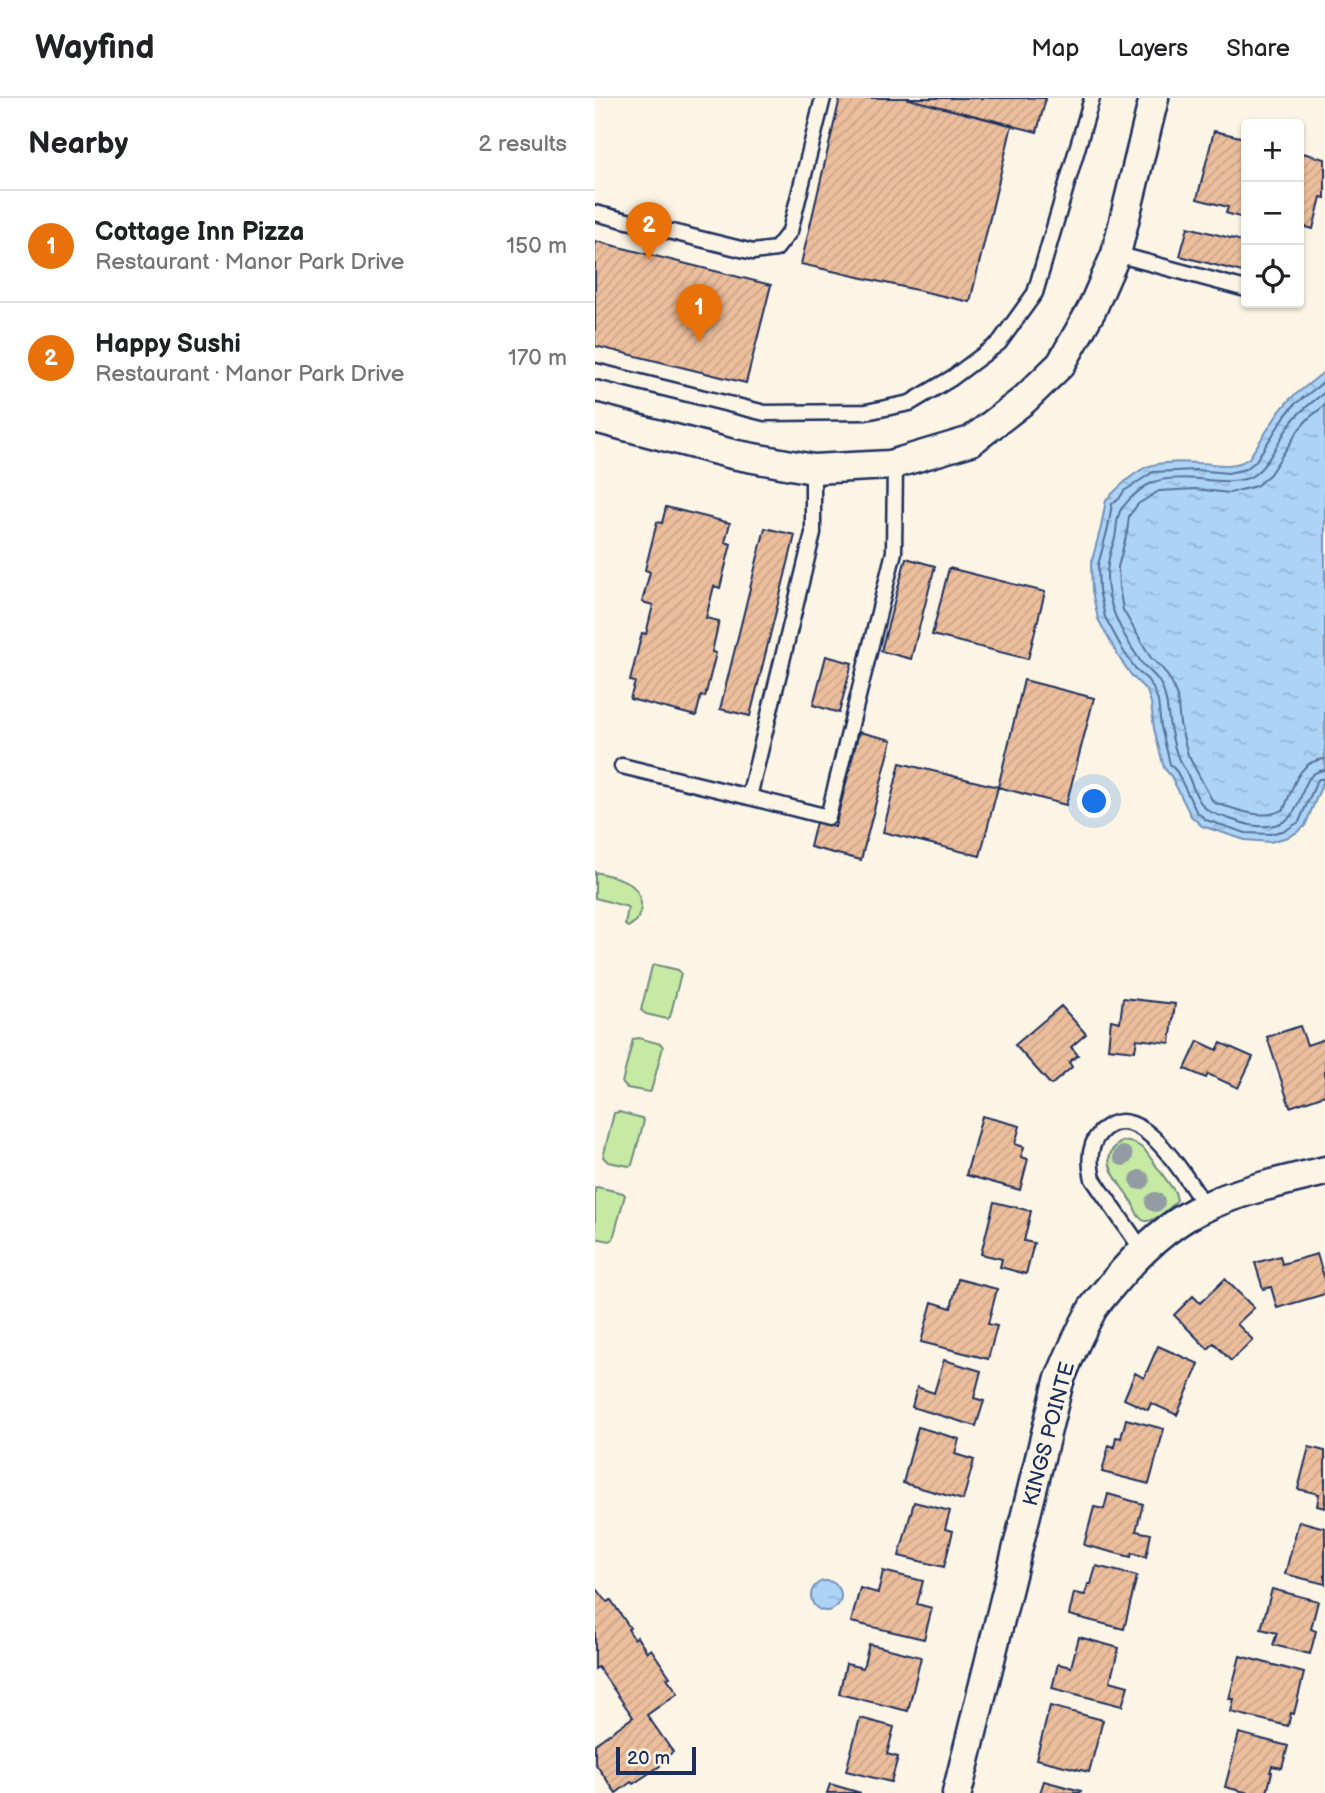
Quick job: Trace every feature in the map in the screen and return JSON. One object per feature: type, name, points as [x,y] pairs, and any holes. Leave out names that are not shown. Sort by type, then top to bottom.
[{"type":"street","points":[[595,418],[732,454],[813,469],[895,464],[971,440],[1024,400],[1061,364],[1092,309],[1116,254],[1154,98]]},
{"type":"street","name":"KINGS POINTE","points":[[957,1793],[1059,1381],[1094,1306],[1143,1251],[1172,1227],[1205,1206],[1260,1186],[1325,1171]]},
{"type":"lane","points":[[595,213],[753,251],[776,249],[790,231],[823,98]]},
{"type":"lane","points":[[595,371],[765,413],[866,412],[911,403],[952,378],[999,343],[1035,293],[1092,98]]},
{"type":"lane","points":[[1116,254],[1241,288]]},
{"type":"lane","points":[[622,766],[828,817],[894,552],[895,464]]},
{"type":"lane","points":[[749,797],[813,533],[813,469]]},
{"type":"lane","points":[[1143,1251],[1093,1179],[1090,1153],[1101,1131],[1120,1123],[1141,1126],[1167,1153],[1205,1206]]},
{"type":"green space","points":[[595,872],[623,880],[637,892],[641,905],[634,923],[628,927],[625,925],[628,907],[595,898]]},
{"type":"green space","points":[[657,965],[681,973],[670,1017],[667,1019],[646,1014],[641,1010],[652,966]]},
{"type":"green space","points":[[633,1039],[661,1044],[663,1047],[649,1092],[627,1088],[622,1083]]},
{"type":"green space","points":[[614,1113],[642,1118],[644,1121],[632,1165],[629,1166],[608,1162],[603,1157]]},
{"type":"green space","points":[[1123,1141],[1144,1149],[1175,1192],[1175,1203],[1163,1214],[1149,1221],[1138,1216],[1111,1169],[1110,1154],[1114,1147]]},
{"type":"green space","points":[[597,1187],[625,1195],[613,1239],[610,1241],[595,1238]]},
{"type":"water","points":[[1325,371],[1325,777],[1305,826],[1288,837],[1270,842],[1245,840],[1202,826],[1191,816],[1171,776],[1164,768],[1147,691],[1118,656],[1098,619],[1092,591],[1091,564],[1106,500],[1127,480],[1140,470],[1158,464],[1186,462],[1230,465],[1243,462],[1249,458],[1290,399]]},
{"type":"water","points":[[826,1581],[837,1585],[841,1596],[837,1607],[826,1611],[815,1607],[811,1596],[815,1585]]},
{"type":"building","points":[[840,98],[905,98],[1012,125],[970,302],[801,264]]},
{"type":"building","points":[[905,98],[1046,98],[1037,132]]},
{"type":"building","points":[[1214,131],[1241,137],[1241,218],[1226,213],[1228,207],[1197,199]]},
{"type":"building","points":[[1304,153],[1325,159],[1325,198],[1321,197],[1313,229],[1304,226]]},
{"type":"building","points":[[1188,227],[1241,241],[1241,272],[1180,256]]},
{"type":"building","points":[[595,241],[771,285],[746,383],[595,346]]},
{"type":"building","points":[[666,507],[730,523],[725,542],[731,544],[720,588],[714,586],[706,618],[719,621],[712,652],[716,653],[705,697],[701,696],[696,716],[630,699],[635,682],[630,681],[642,633],[646,634],[653,605],[642,602],[650,572],[645,570],[657,522],[662,523]]},
{"type":"building","points":[[765,528],[795,535],[750,716],[720,709]]},
{"type":"building","points":[[906,558],[935,566],[911,659],[881,651]]},
{"type":"building","points":[[949,568],[1045,592],[1028,659],[932,635]]},
{"type":"building","points":[[826,656],[852,663],[839,713],[813,705]]},
{"type":"building","points":[[1024,680],[1094,698],[1066,805],[998,787]]},
{"type":"building","points":[[859,732],[892,740],[861,860],[810,847],[816,822],[835,827]]},
{"type":"building","points":[[900,763],[998,787],[980,856],[883,832]]},
{"type":"building","points":[[1123,998],[1175,1004],[1170,1043],[1137,1039],[1135,1051],[1108,1048],[1111,1020],[1120,1022]]},
{"type":"building","points":[[1061,1006],[1086,1034],[1071,1047],[1078,1055],[1069,1062],[1072,1067],[1051,1085],[1015,1045]]},
{"type":"building","points":[[1300,1026],[1307,1045],[1325,1039],[1325,1095],[1290,1107],[1267,1037]]},
{"type":"building","points":[[1198,1041],[1217,1050],[1221,1043],[1253,1057],[1238,1088],[1208,1074],[1206,1078],[1185,1069]]},
{"type":"building","points":[[982,1116],[1020,1126],[1015,1144],[1024,1147],[1021,1157],[1028,1159],[1020,1190],[966,1175]]},
{"type":"building","points":[[994,1202],[1031,1211],[1024,1241],[1034,1243],[1026,1274],[1000,1267],[1002,1259],[981,1254]]},
{"type":"building","points":[[1317,1254],[1325,1280],[1325,1294],[1277,1308],[1271,1287],[1263,1289],[1255,1263],[1280,1256],[1282,1264]]},
{"type":"building","points":[[958,1279],[997,1289],[988,1324],[997,1326],[988,1359],[921,1342],[932,1302],[951,1308]]},
{"type":"building","points":[[1225,1279],[1254,1308],[1237,1324],[1253,1340],[1231,1361],[1214,1343],[1208,1349],[1174,1315],[1193,1296],[1200,1303]]},
{"type":"building","points":[[1158,1346],[1199,1364],[1177,1415],[1151,1403],[1148,1410],[1124,1399],[1135,1373],[1144,1378]]},
{"type":"building","points":[[944,1360],[981,1371],[974,1398],[984,1401],[976,1426],[912,1407],[917,1387],[934,1393]]},
{"type":"building","points":[[1126,1419],[1164,1429],[1149,1484],[1102,1472],[1109,1445],[1114,1447],[1116,1437],[1121,1438]]},
{"type":"building","points":[[918,1427],[959,1439],[955,1454],[974,1460],[963,1500],[903,1483]]},
{"type":"building","points":[[1309,1447],[1325,1451],[1325,1508],[1317,1506],[1319,1494],[1298,1489]]},
{"type":"building","points":[[1108,1494],[1143,1504],[1136,1531],[1151,1534],[1146,1557],[1132,1553],[1131,1557],[1084,1545],[1094,1507],[1104,1509]]},
{"type":"building","points":[[914,1502],[950,1511],[945,1529],[953,1531],[944,1567],[899,1556]]},
{"type":"building","points":[[1299,1521],[1325,1528],[1325,1584],[1285,1574]]},
{"type":"building","points":[[1096,1566],[1137,1576],[1124,1629],[1069,1615],[1074,1593],[1085,1595]]},
{"type":"building","points":[[883,1571],[923,1581],[917,1604],[932,1608],[924,1639],[851,1622],[860,1588],[878,1593]]},
{"type":"building","points":[[1272,1589],[1318,1601],[1311,1629],[1316,1631],[1310,1654],[1273,1645],[1277,1633],[1261,1629]]},
{"type":"building","points":[[598,1590],[607,1602],[611,1600],[630,1628],[628,1629],[634,1639],[637,1637],[647,1652],[651,1649],[678,1693],[647,1715],[673,1752],[658,1763],[660,1766],[616,1793],[595,1763],[595,1744],[633,1717],[598,1667],[595,1669],[595,1592]]},
{"type":"building","points":[[1079,1637],[1119,1648],[1110,1681],[1128,1686],[1122,1706],[1052,1688],[1058,1664],[1071,1667]]},
{"type":"building","points":[[869,1644],[921,1657],[908,1711],[839,1694],[846,1664],[863,1668]]},
{"type":"building","points":[[1240,1656],[1304,1673],[1294,1714],[1291,1713],[1288,1726],[1231,1712],[1234,1699],[1229,1699]]},
{"type":"building","points":[[1050,1706],[1103,1720],[1089,1772],[1036,1759]]},
{"type":"building","points":[[860,1718],[894,1727],[887,1754],[898,1757],[891,1782],[846,1771]]},
{"type":"building","points":[[1239,1733],[1288,1746],[1282,1768],[1272,1766],[1267,1793],[1249,1793],[1225,1787]]},
{"type":"building","points":[[1044,1781],[1081,1791],[1040,1793]]},
{"type":"building","points":[[830,1784],[861,1793],[827,1793]]},
{"type":"place","name":"Happy Sushi","points":[[649,260]]},
{"type":"place","name":"Cottage Inn Pizza","points":[[699,342]]}]
